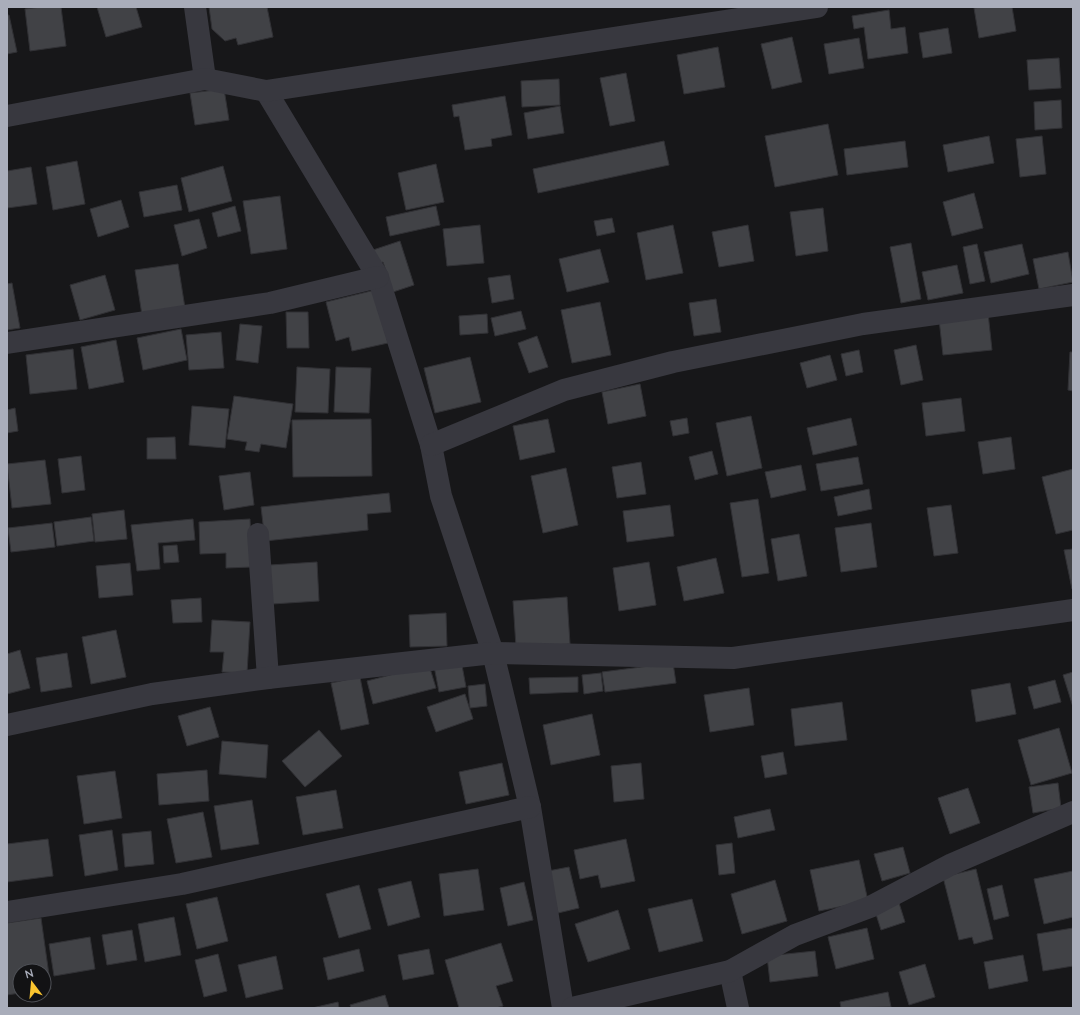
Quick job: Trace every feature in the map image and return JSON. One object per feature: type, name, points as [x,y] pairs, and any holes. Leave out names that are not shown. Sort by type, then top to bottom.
[{"type":"street","points":[[195,7],[205,79]]},
{"type":"street","points":[[7,116],[205,79],[266,91],[817,7]]},
{"type":"street","points":[[266,91],[378,276],[431,445],[441,496],[493,653],[530,807],[563,1008]]},
{"type":"street","points":[[7,343],[270,303],[378,276]]},
{"type":"street","points":[[431,445],[564,390],[674,362],[863,324],[1073,295]]},
{"type":"street","points":[[258,534],[268,678]]},
{"type":"street","points":[[7,725],[152,694],[268,678],[493,653],[733,658],[1073,610]]},
{"type":"street","points":[[7,912],[182,884],[530,807]]},
{"type":"street","points":[[572,1008],[730,971],[795,935],[870,907],[952,864],[1073,812]]},
{"type":"street","points":[[730,971],[738,1008]]},
{"type":"building","points":[[61,7],[66,46],[30,51],[25,9]]},
{"type":"building","points":[[97,7],[136,7],[142,27],[106,37]]},
{"type":"building","points":[[209,7],[267,7],[273,37],[238,45],[236,38],[225,41],[212,29]]},
{"type":"building","points":[[1012,7],[1016,31],[979,38],[974,8]]},
{"type":"building","points":[[889,10],[891,29],[905,27],[908,53],[868,59],[864,27],[854,29],[852,16]]},
{"type":"building","points":[[7,15],[9,15],[17,52],[7,54]]},
{"type":"building","points":[[948,28],[952,53],[923,58],[919,33]]},
{"type":"building","points":[[792,37],[802,82],[772,89],[761,44]]},
{"type":"building","points":[[859,38],[864,68],[829,74],[824,44]]},
{"type":"building","points":[[718,47],[725,87],[684,94],[677,55]]},
{"type":"building","points":[[1059,58],[1061,88],[1029,90],[1027,60]]},
{"type":"building","points":[[626,73],[635,121],[610,126],[600,78]]},
{"type":"building","points":[[559,79],[560,105],[522,107],[521,81]]},
{"type":"building","points":[[224,89],[229,120],[195,125],[190,93]]},
{"type":"building","points":[[505,96],[512,135],[491,139],[492,146],[465,150],[459,116],[454,117],[452,105]]},
{"type":"building","points":[[1061,100],[1062,128],[1035,130],[1034,102]]},
{"type":"building","points":[[560,106],[564,133],[528,139],[524,113]]},
{"type":"building","points":[[828,124],[838,175],[775,187],[765,136]]},
{"type":"building","points":[[989,136],[994,163],[948,172],[943,145]]},
{"type":"building","points":[[1042,136],[1046,174],[1020,177],[1016,139]]},
{"type":"building","points":[[664,141],[669,165],[538,193],[533,169]]},
{"type":"building","points":[[905,141],[908,167],[847,175],[844,149]]},
{"type":"building","points":[[77,161],[85,204],[53,210],[46,167]]},
{"type":"building","points":[[436,164],[444,202],[406,210],[398,173]]},
{"type":"building","points":[[223,166],[232,201],[189,212],[181,178]]},
{"type":"building","points":[[31,167],[37,204],[7,208],[7,171]]},
{"type":"building","points":[[177,185],[182,210],[144,217],[139,192]]},
{"type":"building","points":[[974,193],[983,228],[952,236],[943,202]]},
{"type":"building","points":[[280,196],[287,249],[251,254],[243,201]]},
{"type":"building","points":[[121,200],[129,227],[98,237],[90,209]]},
{"type":"building","points":[[235,206],[241,231],[218,237],[212,213]]},
{"type":"building","points":[[436,206],[440,225],[390,236],[386,217]]},
{"type":"building","points":[[823,208],[828,251],[796,256],[790,212]]},
{"type":"building","points":[[612,218],[615,232],[597,236],[594,221]]},
{"type":"building","points":[[199,219],[207,248],[182,256],[174,225]]},
{"type":"building","points":[[480,225],[484,263],[447,266],[443,229]]},
{"type":"building","points":[[673,225],[683,273],[646,280],[637,233]]},
{"type":"building","points":[[748,225],[754,261],[719,267],[712,232]]},
{"type":"building","points":[[400,241],[414,285],[393,292],[383,262],[377,264],[373,250]]},
{"type":"building","points":[[911,243],[921,299],[901,303],[890,247]]},
{"type":"building","points":[[977,244],[985,281],[970,284],[963,247]]},
{"type":"building","points":[[1022,244],[1029,274],[991,283],[984,252]]},
{"type":"building","points":[[600,249],[609,282],[567,292],[559,259]]},
{"type":"building","points":[[1068,252],[1073,282],[1039,289],[1033,259]]},
{"type":"building","points":[[178,264],[185,308],[142,315],[135,270]]},
{"type":"building","points":[[957,265],[963,293],[928,300],[922,272]]},
{"type":"building","points":[[105,275],[115,310],[80,320],[70,285]]},
{"type":"building","points":[[510,275],[514,299],[492,303],[488,278]]},
{"type":"building","points":[[12,283],[20,328],[7,330],[7,284]]},
{"type":"building","points":[[375,290],[388,343],[352,351],[349,337],[336,341],[326,302]]},
{"type":"building","points":[[716,299],[721,332],[694,336],[689,303]]},
{"type":"building","points":[[600,302],[611,355],[572,363],[561,310]]},
{"type":"building","points":[[521,311],[526,329],[495,336],[491,318]]},
{"type":"building","points":[[286,312],[308,312],[309,348],[287,348]]},
{"type":"building","points":[[988,313],[992,350],[943,355],[939,319]]},
{"type":"building","points":[[487,314],[488,333],[460,335],[459,316]]},
{"type":"building","points":[[240,324],[262,326],[258,363],[236,360]]},
{"type":"building","points":[[181,329],[187,360],[143,370],[137,338]]},
{"type":"building","points":[[221,332],[224,368],[189,370],[186,335]]},
{"type":"building","points":[[537,336],[548,367],[529,373],[518,343]]},
{"type":"building","points":[[116,340],[124,382],[89,389],[81,347]]},
{"type":"building","points":[[916,345],[923,380],[901,385],[894,350]]},
{"type":"building","points":[[73,349],[77,389],[30,394],[26,355]]},
{"type":"building","points":[[859,350],[863,372],[846,376],[841,354]]},
{"type":"building","points":[[1070,352],[1073,352],[1073,391],[1068,390]]},
{"type":"building","points":[[830,355],[837,380],[807,388],[800,363]]},
{"type":"building","points":[[470,357],[481,402],[435,413],[424,368]]},
{"type":"building","points":[[297,367],[330,369],[328,413],[295,412]]},
{"type":"building","points":[[336,367],[371,368],[369,413],[334,412]]},
{"type":"building","points":[[640,384],[646,416],[608,424],[602,392]]},
{"type":"building","points":[[234,396],[293,404],[286,448],[261,444],[259,452],[245,450],[247,442],[227,439]]},
{"type":"building","points":[[961,398],[965,431],[926,436],[922,403]]},
{"type":"building","points":[[192,406],[229,409],[225,448],[189,445]]},
{"type":"building","points":[[15,408],[18,431],[7,433],[7,410]]},
{"type":"building","points":[[751,416],[762,468],[727,476],[716,423]]},
{"type":"building","points":[[687,418],[689,433],[673,436],[670,421]]},
{"type":"building","points":[[851,418],[857,445],[813,455],[807,428]]},
{"type":"building","points":[[371,419],[372,476],[293,477],[292,420]]},
{"type":"building","points":[[548,419],[555,452],[520,460],[513,426]]},
{"type":"building","points":[[175,437],[176,459],[147,459],[147,438]]},
{"type":"building","points":[[1011,437],[1015,469],[983,474],[978,442]]},
{"type":"building","points":[[712,451],[718,474],[695,480],[689,457]]},
{"type":"building","points":[[81,456],[85,490],[62,493],[58,459]]},
{"type":"building","points":[[858,457],[863,484],[821,491],[816,464]]},
{"type":"building","points":[[45,460],[51,504],[12,508],[7,464]]},
{"type":"building","points":[[641,462],[646,494],[617,498],[612,467]]},
{"type":"building","points":[[801,465],[806,490],[771,498],[765,472]]},
{"type":"building","points":[[566,468],[578,525],[543,533],[531,476]]},
{"type":"building","points":[[1073,469],[1073,530],[1056,534],[1042,477]]},
{"type":"building","points":[[250,472],[254,505],[224,510],[219,476]]},
{"type":"building","points":[[869,489],[872,509],[838,516],[834,497]]},
{"type":"building","points":[[389,493],[391,512],[367,514],[368,530],[265,541],[261,507]]},
{"type":"building","points":[[758,499],[769,573],[742,577],[730,503]]},
{"type":"building","points":[[670,505],[674,536],[627,542],[623,511]]},
{"type":"building","points":[[951,505],[958,553],[934,556],[927,508]]},
{"type":"building","points":[[124,510],[127,539],[95,542],[92,514]]},
{"type":"building","points":[[91,517],[94,541],[57,546],[54,522]]},
{"type":"building","points":[[193,519],[195,540],[158,543],[160,569],[137,571],[131,525]]},
{"type":"building","points":[[250,519],[252,567],[226,568],[226,553],[200,554],[199,522]]},
{"type":"building","points":[[52,523],[55,547],[11,552],[8,528]]},
{"type":"building","points":[[871,523],[877,567],[841,572],[835,528]]},
{"type":"building","points":[[799,534],[807,576],[778,581],[771,539]]},
{"type":"building","points":[[177,545],[179,562],[164,563],[163,546]]},
{"type":"building","points":[[1073,549],[1073,589],[1072,589],[1064,550]]},
{"type":"building","points":[[716,558],[724,593],[684,601],[677,567]]},
{"type":"building","points":[[317,562],[319,601],[272,604],[270,565]]},
{"type":"building","points":[[649,562],[656,605],[619,611],[613,568]]},
{"type":"building","points":[[130,563],[133,595],[99,598],[96,566]]},
{"type":"building","points":[[567,597],[570,644],[516,647],[513,601]]},
{"type":"building","points":[[201,598],[202,622],[173,623],[171,600]]},
{"type":"building","points":[[446,613],[447,646],[410,647],[409,615]]},
{"type":"building","points":[[212,620],[250,622],[247,673],[222,672],[224,652],[210,652]]},
{"type":"building","points":[[116,630],[126,677],[91,684],[82,637]]},
{"type":"building","points":[[20,650],[30,688],[7,694],[7,654]]},
{"type":"building","points":[[67,653],[72,687],[41,692],[36,658]]},
{"type":"building","points":[[461,660],[466,687],[439,692],[434,666]]},
{"type":"building","points":[[673,663],[676,683],[605,692],[602,672]]},
{"type":"building","points":[[429,665],[436,688],[373,704],[367,681]]},
{"type":"building","points":[[1073,672],[1073,707],[1063,675]]},
{"type":"building","points":[[601,673],[603,691],[584,694],[582,675]]},
{"type":"building","points":[[360,677],[369,724],[341,730],[331,683]]},
{"type":"building","points":[[578,677],[578,692],[530,694],[529,678]]},
{"type":"building","points":[[1055,680],[1061,702],[1034,709],[1028,687]]},
{"type":"building","points":[[1010,683],[1016,714],[976,722],[971,690]]},
{"type":"building","points":[[485,684],[487,706],[470,708],[468,686]]},
{"type":"building","points":[[749,688],[754,725],[710,732],[704,695]]},
{"type":"building","points":[[465,694],[473,719],[436,732],[427,707]]},
{"type":"building","points":[[842,702],[847,740],[795,746],[791,709]]},
{"type":"building","points":[[210,707],[219,737],[187,746],[178,716]]},
{"type":"building","points":[[592,714],[600,755],[551,765],[543,725]]},
{"type":"building","points":[[1059,728],[1072,773],[1031,785],[1018,740]]},
{"type":"building","points":[[319,730],[342,756],[305,787],[282,761]]},
{"type":"building","points":[[222,741],[268,745],[266,778],[219,774]]},
{"type":"building","points":[[783,752],[787,774],[765,778],[761,756]]},
{"type":"building","points":[[502,763],[509,795],[466,804],[459,772]]},
{"type":"building","points":[[641,763],[644,799],[614,802],[611,766]]},
{"type":"building","points":[[207,770],[209,801],[159,805],[157,774]]},
{"type":"building","points":[[115,771],[122,818],[84,824],[77,776]]},
{"type":"building","points":[[1058,783],[1061,808],[1033,813],[1029,787]]},
{"type":"building","points":[[968,788],[980,823],[950,834],[938,798]]},
{"type":"building","points":[[336,790],[343,828],[303,835],[296,797]]},
{"type":"building","points":[[252,800],[259,844],[221,850],[214,806]]},
{"type":"building","points":[[770,809],[775,830],[738,838],[734,817]]},
{"type":"building","points":[[203,812],[212,857],[176,863],[167,819]]},
{"type":"building","points":[[112,830],[118,870],[85,876],[79,835]]},
{"type":"building","points":[[151,831],[154,864],[125,867],[122,834]]},
{"type":"building","points":[[48,839],[53,876],[7,882],[7,844]]},
{"type":"building","points":[[626,839],[635,881],[601,888],[598,875],[580,879],[574,850]]},
{"type":"building","points":[[732,843],[735,873],[719,875],[716,845]]},
{"type":"building","points":[[903,847],[910,873],[882,881],[874,854]]},
{"type":"building","points":[[859,860],[868,901],[819,911],[810,870]]},
{"type":"building","points":[[569,867],[579,908],[558,913],[548,871]]},
{"type":"building","points":[[478,869],[484,910],[444,916],[439,874]]},
{"type":"building","points":[[976,869],[993,939],[974,944],[972,937],[959,940],[943,877]]},
{"type":"building","points":[[1073,871],[1073,917],[1044,924],[1034,879]]},
{"type":"building","points":[[775,880],[787,921],[742,934],[731,894]]},
{"type":"building","points":[[411,881],[420,917],[388,926],[378,889]]},
{"type":"building","points":[[524,882],[533,920],[508,926],[500,888]]},
{"type":"building","points":[[359,885],[371,929],[339,938],[326,894]]},
{"type":"building","points":[[1002,885],[1009,916],[994,920],[987,889]]},
{"type":"building","points":[[217,897],[228,941],[197,949],[186,904]]},
{"type":"building","points":[[692,899],[703,941],[659,952],[648,909]]},
{"type":"building","points":[[899,903],[905,922],[881,930],[875,911]]},
{"type":"building","points":[[618,910],[630,949],[588,962],[575,924]]},
{"type":"building","points":[[174,917],[181,955],[145,962],[138,924]]},
{"type":"building","points":[[41,918],[47,963],[12,963],[12,994],[7,995],[7,923]]},
{"type":"building","points":[[867,928],[874,959],[836,969],[828,937]]},
{"type":"building","points":[[1073,928],[1073,966],[1043,971],[1037,934]]},
{"type":"building","points":[[132,930],[137,960],[107,965],[102,935]]},
{"type":"building","points":[[90,937],[95,969],[54,976],[49,944]]},
{"type":"building","points":[[501,943],[513,981],[496,986],[503,1006],[496,1008],[459,1008],[445,960]]},
{"type":"building","points":[[359,949],[364,971],[328,980],[323,958]]},
{"type":"building","points":[[429,949],[434,974],[403,980],[398,955]]},
{"type":"building","points":[[815,951],[818,976],[770,982],[767,956]]},
{"type":"building","points":[[218,954],[227,991],[204,997],[195,960]]},
{"type":"building","points":[[1023,955],[1028,981],[989,989],[984,962]]},
{"type":"building","points":[[276,956],[283,989],[246,998],[238,965]]},
{"type":"building","points":[[925,964],[935,997],[909,1005],[899,972]]},
{"type":"building","points":[[888,992],[891,1007],[841,1008],[840,1002]]},
{"type":"building","points":[[385,995],[389,1008],[351,1008],[350,1005]]},
{"type":"building","points":[[338,1002],[339,1008],[312,1008]]}]
